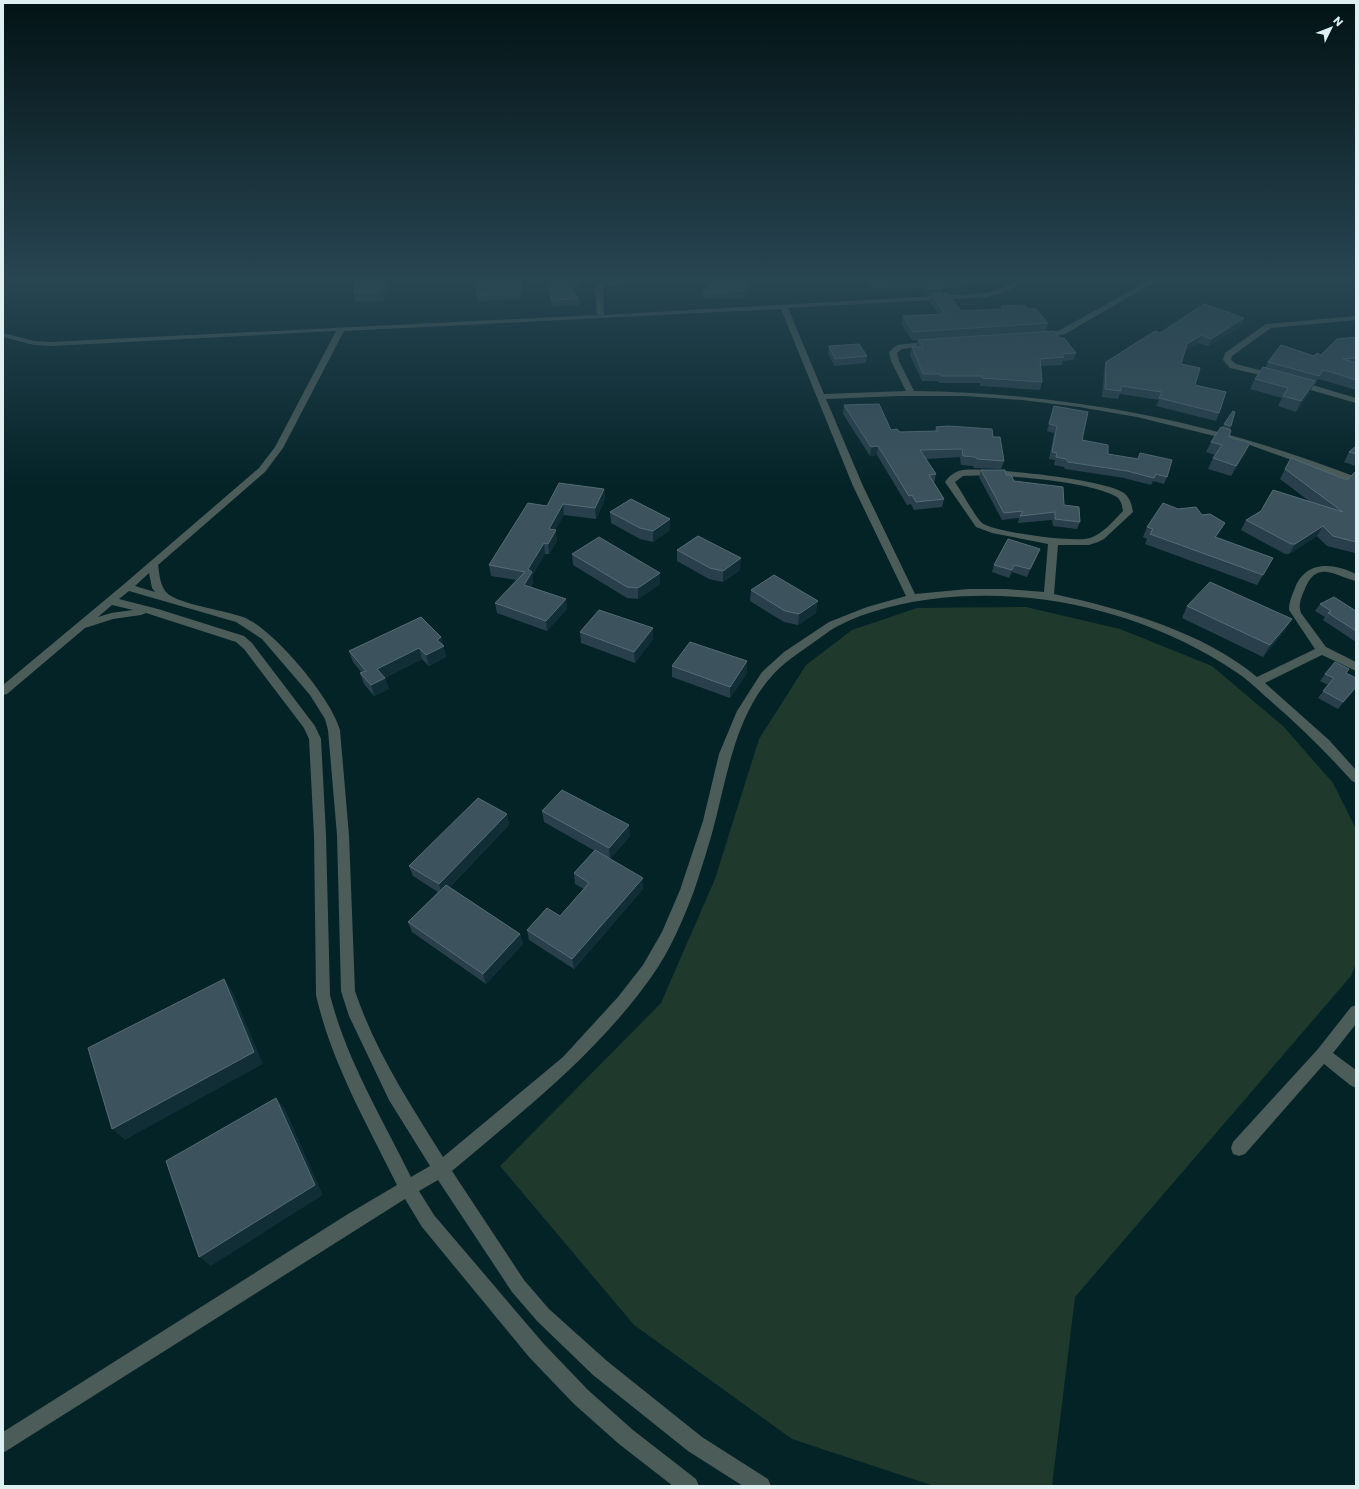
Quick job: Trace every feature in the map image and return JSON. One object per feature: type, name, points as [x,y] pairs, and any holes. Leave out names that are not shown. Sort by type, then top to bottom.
[{"type":"street","points":[[3,691],[128,587],[255,476],[272,459],[330,349]]},
{"type":"street","points":[[802,349],[858,486],[912,598]]},
{"type":"street","points":[[897,349],[893,352],[895,361],[911,393]]},
{"type":"street","points":[[1236,349],[1228,355],[1227,360],[1233,366],[1356,401]]},
{"type":"street","points":[[822,397],[911,393],[994,396],[1111,410],[1221,434],[1328,468],[1356,480]]},
{"type":"street","points":[[969,472],[1022,476],[1072,482],[1111,490],[1124,497],[1127,502],[1128,512],[1101,537],[1089,542],[1053,542],[992,530],[979,525],[950,482],[956,476],[969,472]]},
{"type":"street","points":[[1049,596],[1053,542]]},
{"type":"street","points":[[153,565],[157,588],[171,601]]},
{"type":"street","points":[[1356,578],[1336,570],[1315,569],[1309,572],[1298,592],[1294,611],[1322,650],[1356,667]]},
{"type":"street","points":[[128,587],[171,601],[240,620],[255,628],[266,636],[314,692],[332,718],[334,730],[343,835],[346,969],[348,991],[356,1016],[395,1095],[497,1257],[543,1315],[600,1368],[696,1444],[761,1486]]},
{"type":"street","points":[[3,1443],[354,1220],[442,1168],[568,1062],[623,1002],[648,970],[668,935],[687,890],[709,821],[725,754],[743,710],[766,675],[788,655],[833,624],[871,609],[912,598],[968,592],[1006,592],[1049,596],[1101,608],[1144,622],[1203,647],[1243,671],[1258,682],[1325,743],[1356,778]]},
{"type":"street","points":[[111,601],[154,611],[240,639],[248,646],[309,726],[315,739],[320,835],[323,995],[326,1007],[353,1077],[408,1189],[428,1221],[536,1350],[581,1397],[626,1437],[689,1486]]},
{"type":"street","points":[[75,631],[111,616],[154,611]]},
{"type":"street","points":[[1258,682],[1322,650]]},
{"type":"street","points":[[1239,1148],[1323,1054],[1356,1012]]},
{"type":"street","points":[[1323,1054],[1356,1080]]},
{"type":"green space","points":[[1026,607],[1120,629],[1212,666],[1283,726],[1333,783],[1355,827],[1356,963],[1351,976],[1075,1297],[1052,1486],[934,1486],[792,1439],[634,1325],[500,1166],[661,1003],[715,879],[759,739],[806,665],[852,630],[917,608]]},
{"type":"building","points":[[831,349],[863,349],[867,356],[835,359]]},
{"type":"building","points":[[913,349],[1073,349],[1076,353],[1061,354],[1064,357],[1040,359],[1042,382],[982,378],[982,376],[941,376],[940,374],[923,374]]},
{"type":"building","points":[[1126,349],[1185,349],[1181,364],[1200,368],[1195,385],[1226,392],[1219,413],[1159,398],[1162,392],[1121,386],[1121,391],[1105,389],[1106,362]]},
{"type":"building","points":[[1278,349],[1294,349],[1314,356],[1317,353],[1321,355],[1327,349],[1356,349],[1356,358],[1343,359],[1356,363],[1356,380],[1323,370],[1319,376],[1268,362]]},
{"type":"building","points":[[1263,367],[1315,381],[1301,401],[1283,396],[1288,388],[1255,379]]},
{"type":"building","points":[[879,404],[891,430],[897,429],[900,432],[938,431],[936,427],[948,426],[992,429],[993,437],[1000,437],[1004,461],[977,459],[975,457],[963,456],[962,449],[920,450],[936,474],[929,475],[944,499],[916,502],[912,495],[909,496],[878,446],[871,447],[844,405]]},
{"type":"building","points":[[1054,406],[1088,412],[1082,440],[1108,445],[1108,454],[1138,459],[1140,453],[1172,460],[1167,477],[1156,474],[1154,478],[1127,471],[1068,462],[1066,459],[1056,457],[1057,453],[1052,452],[1057,426],[1049,424]]},
{"type":"building","points":[[1233,411],[1235,412],[1231,426],[1224,424]]},
{"type":"building","points":[[1221,427],[1231,430],[1229,437],[1250,443],[1236,466],[1213,458],[1222,445],[1211,442]]},
{"type":"building","points":[[1356,446],[1356,454],[1349,452]]},
{"type":"building","points":[[1291,458],[1347,480],[1355,472],[1356,473],[1356,542],[1333,536],[1323,526],[1295,544],[1291,544],[1246,520],[1261,511],[1273,490],[1343,512],[1285,469]]},
{"type":"building","points":[[981,470],[1005,470],[1006,475],[1011,475],[1014,481],[1063,487],[1064,505],[1079,507],[1080,522],[1055,519],[1055,512],[1020,516],[1023,511],[1004,513]]},
{"type":"building","points":[[559,483],[604,489],[595,508],[563,504],[549,529],[556,530],[548,544],[544,543],[528,569],[532,572],[524,585],[566,599],[546,621],[495,603],[525,572],[489,565],[528,503],[547,506]]},
{"type":"building","points":[[631,499],[670,519],[653,531],[640,528],[610,512]]},
{"type":"building","points":[[1163,503],[1178,509],[1196,507],[1202,515],[1210,514],[1225,523],[1215,537],[1273,558],[1263,575],[1150,534],[1153,529],[1147,527]]},
{"type":"building","points":[[698,536],[741,558],[723,571],[710,568],[677,550]]},
{"type":"building","points":[[599,537],[660,573],[638,588],[627,587],[572,554]]},
{"type":"building","points":[[1008,539],[1040,549],[1030,569],[1014,565],[1012,570],[994,565]]},
{"type":"building","points":[[774,575],[818,601],[799,614],[785,611],[751,590]]},
{"type":"building","points":[[1210,582],[1292,619],[1270,645],[1187,606]]},
{"type":"building","points":[[1334,597],[1356,611],[1356,631],[1328,613],[1331,611],[1320,604]]},
{"type":"building","points":[[599,610],[653,628],[634,652],[580,632]]},
{"type":"building","points":[[421,617],[441,637],[437,640],[444,646],[426,655],[419,648],[377,669],[385,678],[371,685],[360,673],[366,671],[349,651]]},
{"type":"building","points":[[690,642],[747,661],[730,687],[672,666]]},
{"type":"building","points":[[1335,662],[1349,669],[1346,673],[1356,678],[1356,687],[1343,702],[1323,691],[1334,678],[1325,674]]},
{"type":"building","points":[[562,790],[629,825],[609,848],[542,811]]},
{"type":"building","points":[[478,798],[507,814],[439,884],[409,866]]},
{"type":"building","points":[[595,850],[643,878],[572,959],[527,930],[547,908],[560,916],[589,883],[574,873]]},
{"type":"building","points":[[446,885],[520,934],[483,974],[408,922]]},
{"type":"building","points":[[224,979],[254,1052],[112,1129],[88,1048]]},
{"type":"building","points":[[276,1098],[315,1185],[199,1257],[166,1161]]}]
